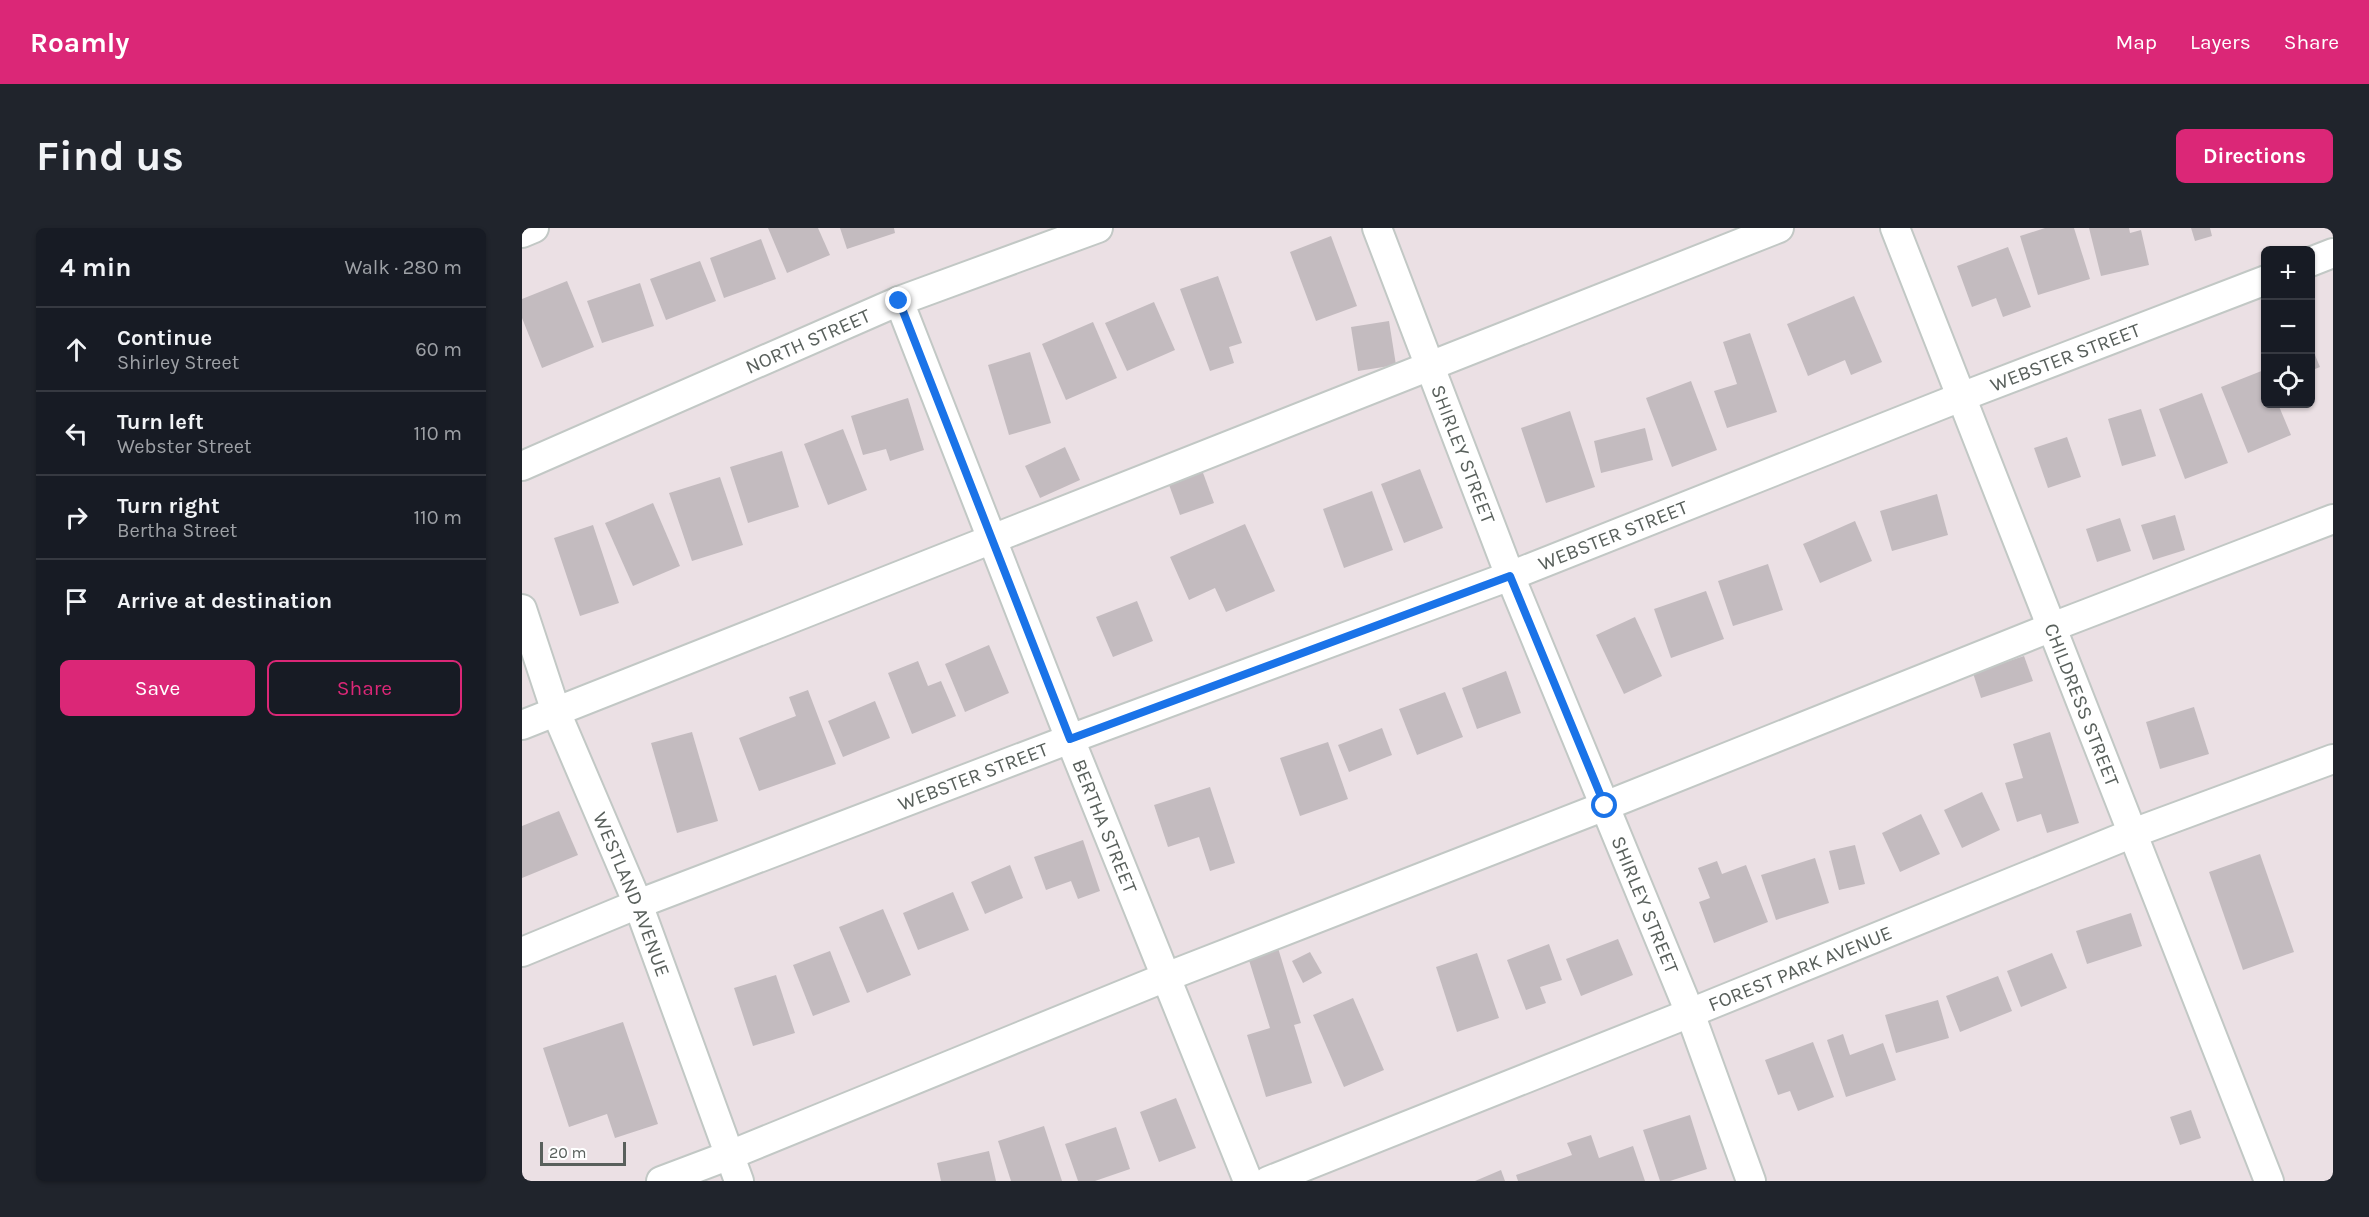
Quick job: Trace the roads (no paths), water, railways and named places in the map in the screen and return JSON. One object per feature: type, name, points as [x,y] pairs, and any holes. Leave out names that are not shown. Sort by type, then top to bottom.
[{"type":"street","points":[[522,232],[534,228]]},
{"type":"street","name":"NORTH STREET","points":[[522,466],[899,301],[1098,228]]},
{"type":"street","name":"SHIRLEY STREET","points":[[1377,228],[1510,576],[1690,1013],[1751,1181]]},
{"type":"street","points":[[522,725],[1779,228]]},
{"type":"street","name":"CHILDRESS STREET","points":[[1895,228],[2269,1181]]},
{"type":"street","points":[[2315,260],[2333,254]]},
{"type":"street","name":"WEBSTER STREET","points":[[522,952],[638,904],[1070,739],[1510,576],[1961,397],[2261,282]]},
{"type":"street","name":"BERTHA STREET","points":[[899,301],[1070,739],[1248,1181]]},
{"type":"street","points":[[661,1181],[735,1168],[1166,977],[1605,806],[2052,627],[2333,519]]},
{"type":"street","name":"WESTLAND AVENUE","points":[[522,609],[556,712],[638,904],[735,1168]]},
{"type":"street","name":"FOREST PARK AVENUE","points":[[1268,1181],[2133,833],[2333,759]]}]
